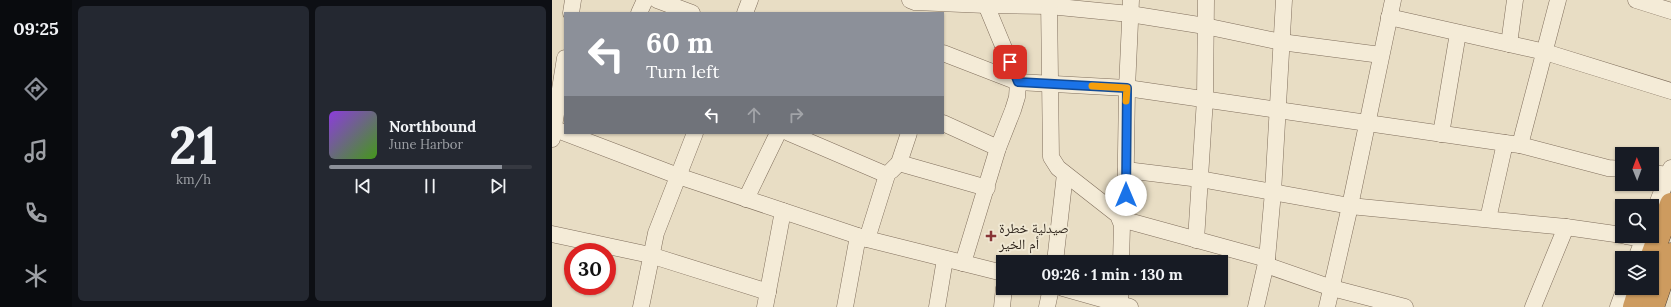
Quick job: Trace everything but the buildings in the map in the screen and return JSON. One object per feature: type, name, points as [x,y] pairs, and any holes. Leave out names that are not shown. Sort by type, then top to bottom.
[{"type":"highway","points":[[1659,223],[1671,204]]},
{"type":"highway","points":[[1653,307],[1671,254]]},
{"type":"highway","points":[[1634,307],[1638,295]]},
{"type":"street","points":[[571,12],[573,0]]},
{"type":"street","points":[[640,12],[646,0]]},
{"type":"street","points":[[657,0],[689,12]]},
{"type":"street","points":[[745,12],[750,0]]},
{"type":"street","points":[[1196,240],[1204,99],[1206,0]]},
{"type":"street","points":[[1256,307],[1266,262],[1273,192],[1284,0]]},
{"type":"street","points":[[1327,307],[1350,206],[1366,123],[1393,0]]},
{"type":"street","points":[[1509,44],[1515,0]]},
{"type":"street","points":[[1488,219],[1545,52],[1558,0]]},
{"type":"street","points":[[1636,0],[1671,11]]},
{"type":"street","points":[[963,263],[998,148],[1017,97],[1018,82],[985,3]]},
{"type":"street","points":[[913,4],[1049,3],[1131,7],[1205,26],[1281,42],[1381,55]]},
{"type":"street","points":[[1049,3],[1051,157],[1058,168],[1065,174],[1106,204],[1123,220],[1196,240],[1266,262],[1332,288],[1405,307]]},
{"type":"street","points":[[1121,255],[1126,170],[1127,88],[1131,7]]},
{"type":"street","points":[[1389,17],[1458,34],[1545,52],[1671,91]]},
{"type":"street","points":[[1440,134],[1458,34]]},
{"type":"street","points":[[944,53],[1018,82],[1127,88],[1204,99],[1513,144],[1615,168]]},
{"type":"street","points":[[564,64],[553,132],[863,238],[996,271]]},
{"type":"street","points":[[944,123],[998,148]]},
{"type":"street","points":[[641,307],[650,255],[656,233],[695,134]]},
{"type":"street","points":[[746,199],[778,134]]},
{"type":"street","points":[[791,134],[887,175]]},
{"type":"street","points":[[845,307],[863,238],[887,175],[899,163],[909,134]]},
{"type":"street","points":[[899,163],[987,188]]},
{"type":"street","points":[[1126,170],[1200,179],[1350,206],[1566,227],[1615,234]]},
{"type":"street","points":[[1659,173],[1670,171],[1659,207]]},
{"type":"street","points":[[1056,255],[1065,174]]},
{"type":"street","points":[[552,234],[650,255],[766,300],[783,211]]},
{"type":"street","points":[[1533,307],[1566,227]]},
{"type":"street","points":[[937,307],[945,258]]},
{"type":"street","points":[[1002,307],[1003,295]]},
{"type":"street","points":[[1047,307],[1050,295]]},
{"type":"street","points":[[1086,295],[1123,306],[1121,295]]},
{"type":"street","points":[[1618,307],[1622,295]]},
{"type":"slow traffic","points":[[1092,86],[1127,88],[1126,101]]},
{"type":"place","name":"صيدلية خطرة أم الخير","points":[[991,236]]},
{"type":"route","points":[[1010,62],[1018,82],[1127,88],[1126,195]]}]
